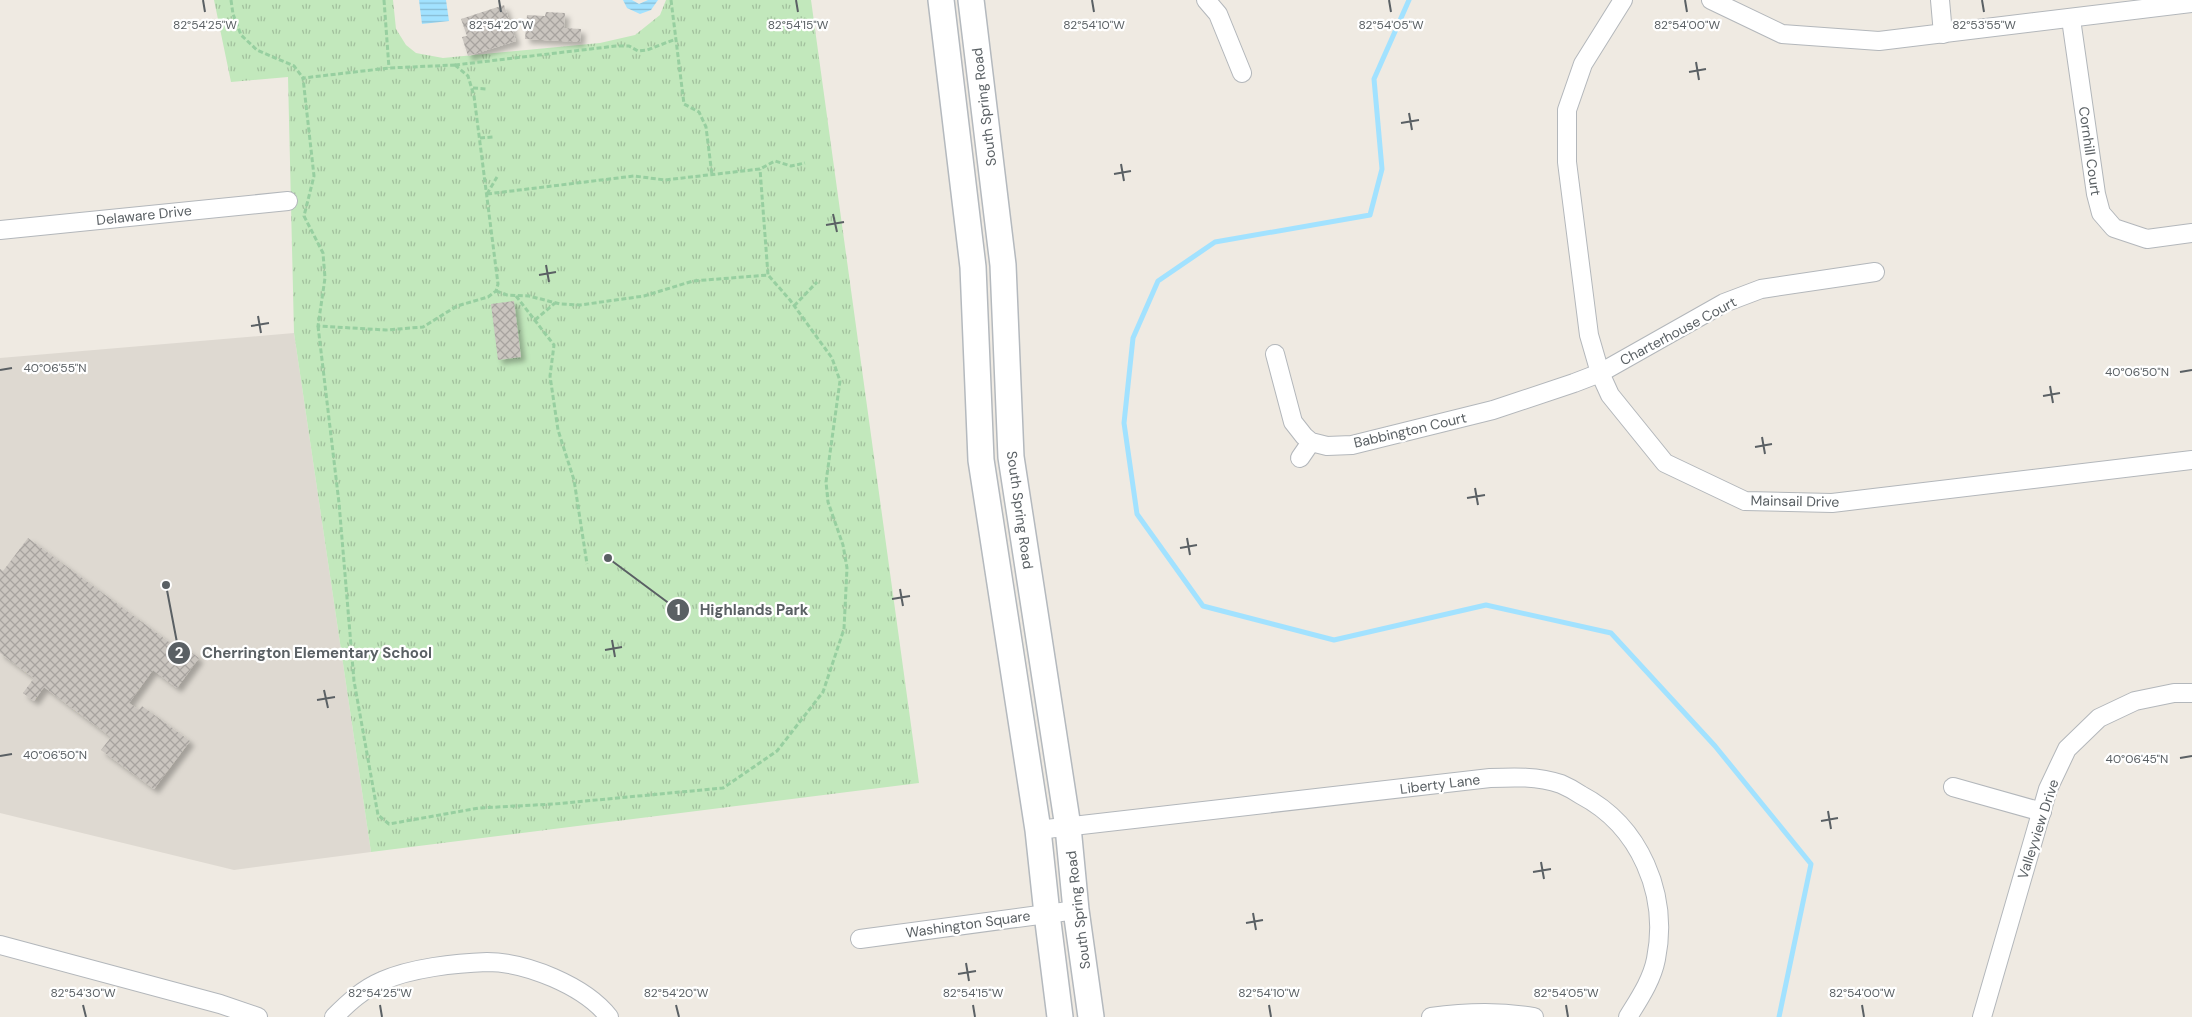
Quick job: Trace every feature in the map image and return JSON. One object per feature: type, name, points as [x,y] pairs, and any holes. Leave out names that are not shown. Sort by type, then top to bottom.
[{"type":"main road","points":[[941,0],[973,267],[981,460],[1038,830],[1046,914],[1060,1017]]},
{"type":"main road","name":"South Spring Road","points":[[971,0],[1003,265],[1011,457],[1068,827],[1076,910],[1091,1017]]},
{"type":"street","points":[[1206,0],[1218,14],[1242,73]]},
{"type":"street","name":"Mainsail Drive","points":[[1624,0],[1583,64],[1568,110],[1567,162],[1589,335],[1600,373],[1610,396],[1665,463],[1745,502],[1832,504],[2192,460]]},
{"type":"street","points":[[1710,0],[1782,34],[1879,41],[2071,19],[2182,2]]},
{"type":"street","points":[[1940,0],[1943,34]]},
{"type":"street","name":"Cornhill Court","points":[[2071,19],[2096,194],[2101,213],[2114,228],[2147,239],[2192,233]]},
{"type":"street","name":"Delaware Drive","points":[[0,230],[288,201]]},
{"type":"street","name":"Charterhouse Court","points":[[1600,373],[1724,303],[1761,289],[1875,272]]},
{"type":"street","points":[[1275,354],[1293,422],[1311,442],[1300,458]]},
{"type":"street","name":"Babbington Court","points":[[1311,442],[1327,446],[1352,445],[1492,410],[1600,373]]},
{"type":"street","name":"Valleyview Drive","points":[[1982,1017],[2048,789],[2068,749],[2099,718],[2135,701],[2174,693],[2192,693]]},
{"type":"street","name":"Liberty Lane","points":[[1038,830],[1490,778],[1536,779],[1562,784],[1588,798],[1622,825],[1638,847],[1658,902],[1656,960],[1650,980],[1628,1017]]},
{"type":"street","points":[[1953,787],[2042,812]]},
{"type":"street","name":"Washington Square","points":[[860,939],[1076,910]]},
{"type":"street","points":[[0,945],[220,1004],[258,1017]]},
{"type":"street","points":[[334,1017],[353,998],[381,981],[416,970],[488,962],[530,969],[581,992],[602,1008],[609,1017]]},
{"type":"street","points":[[1431,1017],[1459,1013],[1507,1012],[1534,1017]]},
{"type":"path","points":[[231,0],[233,14],[241,35],[256,50],[294,66],[303,78],[314,176],[304,216],[323,253],[325,278],[318,326],[339,503],[354,681],[378,814],[389,824],[479,808],[554,804],[723,788],[776,751],[823,692],[844,629],[847,568],[843,545],[828,502],[826,482],[840,381],[832,358],[794,306],[768,275],[760,169]]},
{"type":"path","points":[[384,0],[390,68]]},
{"type":"path","points":[[671,0],[684,104],[700,112],[706,127],[712,175]]},
{"type":"path","points":[[303,78],[390,68],[455,65],[616,46],[629,46],[638,51],[647,50],[676,39]]},
{"type":"path","points":[[318,326],[386,330],[423,327],[457,306],[488,297],[496,291],[498,284],[473,88],[464,72],[455,65]]},
{"type":"path","points":[[473,88],[488,89]]},
{"type":"path","points":[[480,138],[492,137]]},
{"type":"path","points":[[487,194],[634,176],[665,180],[712,175],[760,169],[775,161],[792,166],[804,163]]},
{"type":"path","points":[[487,194],[497,177]]},
{"type":"path","points":[[496,291],[507,295],[530,296],[555,303],[580,305],[644,296],[693,281],[768,275]]},
{"type":"path","points":[[794,306],[817,282]]},
{"type":"path","points":[[515,296],[554,345],[550,376],[558,430],[574,480],[587,564]]},
{"type":"path","points":[[535,320],[555,303]]},
{"type":"shaded area","points":[[294,333],[371,852],[234,870],[0,813],[0,358]]},
{"type":"green space","points":[[214,0],[393,0],[396,29],[406,45],[416,53],[443,58],[600,43],[635,35],[660,15],[666,0],[811,0],[919,783],[371,852],[294,333],[288,77],[231,82]]},
{"type":"water","points":[[419,0],[446,0],[449,21],[422,24]]},
{"type":"water","points":[[623,0],[632,0],[639,4],[648,0],[658,0],[651,10],[640,14],[627,8]]},
{"type":"building","points":[[504,5],[516,41],[468,56],[462,37],[467,36],[461,19]]},
{"type":"building","points":[[546,12],[565,13],[564,28],[581,29],[580,42],[525,39],[527,15],[545,16]]},
{"type":"building","points":[[514,301],[521,357],[498,360],[491,304]]},
{"type":"building","points":[[28,538],[173,645],[176,641],[199,658],[177,688],[153,670],[129,703],[139,710],[142,706],[190,741],[154,789],[101,750],[111,737],[44,687],[34,701],[23,693],[34,678],[0,653],[0,569],[3,571]]},
{"type":"waterway","points":[[1409,0],[1374,79],[1382,169],[1370,215],[1215,242],[1158,281],[1133,338],[1124,423],[1137,514],[1203,606],[1334,640],[1486,605],[1611,633],[1715,746],[1811,864],[1779,1017]]},
{"type":"place","name":"Highlands Park","points":[[608,558]]},
{"type":"place","name":"Cherrington Elementary School","points":[[166,585]]}]
